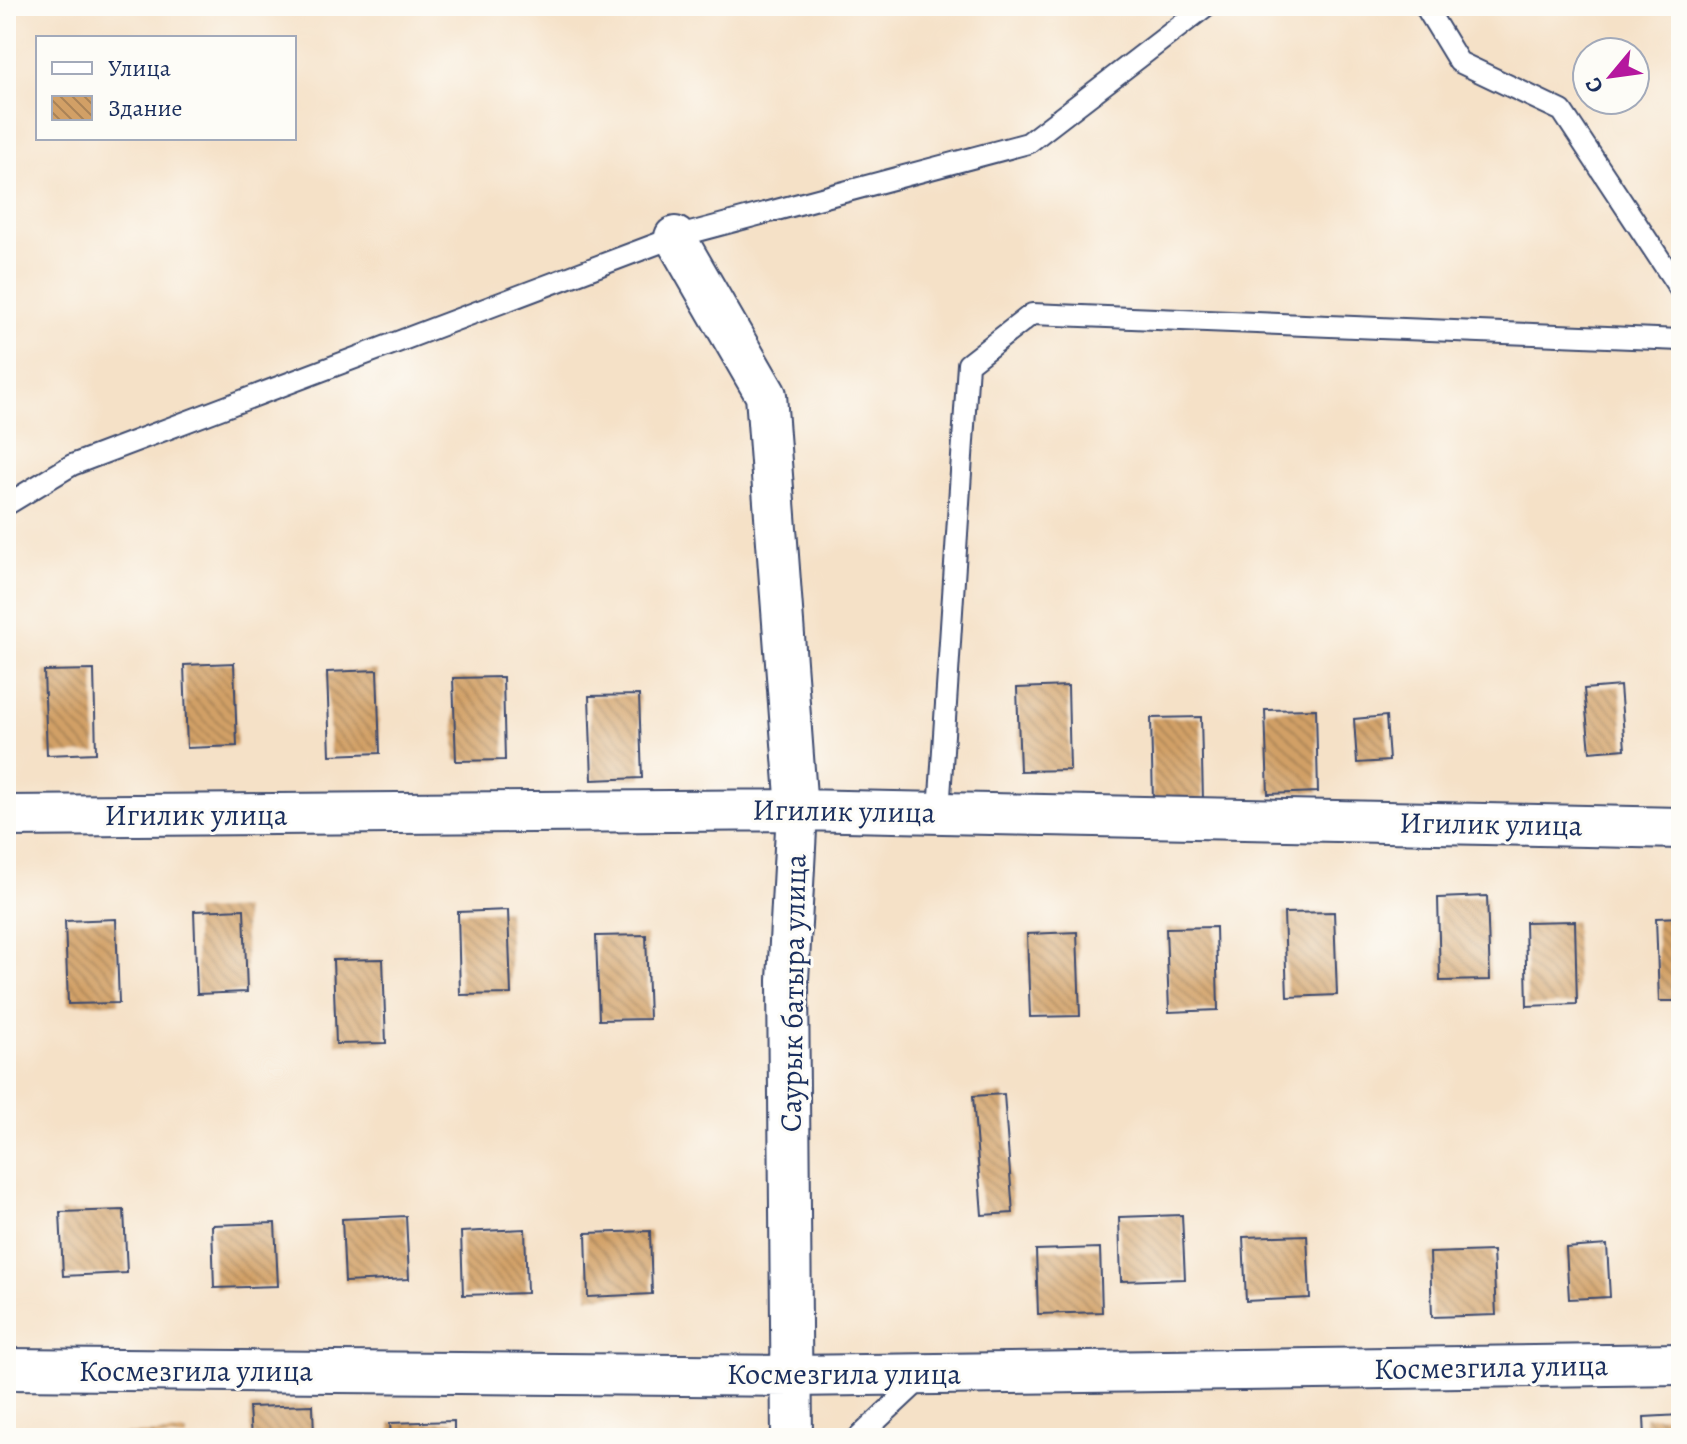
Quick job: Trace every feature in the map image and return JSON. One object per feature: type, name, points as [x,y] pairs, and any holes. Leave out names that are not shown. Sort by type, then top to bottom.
[{"type":"street","name":"Саурык батыра улица","points":[[675,237],[766,395],[797,810],[788,980],[792,1438]]},
{"type":"street","name":"Игилик улица","points":[[6,816],[797,810],[1681,828]]},
{"type":"street","name":"Космезгила улица","points":[[6,1369],[792,1376],[1681,1364]]},
{"type":"lane","points":[[6,505],[72,465],[675,237],[1028,143],[1206,6]]},
{"type":"lane","points":[[1425,6],[1459,62],[1562,111],[1681,291]]},
{"type":"lane","points":[[939,812],[968,364],[1032,314],[1681,340]]},
{"type":"lane","points":[[858,1438],[926,1374]]},
{"type":"building","points":[[234,663],[237,746],[187,748],[184,665]]},
{"type":"building","points":[[94,670],[96,753],[47,755],[44,671]]},
{"type":"building","points":[[377,670],[380,753],[330,755],[327,672]]},
{"type":"building","points":[[503,677],[505,760],[456,761],[453,678]]},
{"type":"building","points":[[1068,686],[1070,770],[1020,771],[1017,688]]},
{"type":"building","points":[[1620,686],[1625,749],[1590,752],[1584,689]]},
{"type":"building","points":[[639,695],[642,778],[592,780],[589,696]]},
{"type":"building","points":[[1316,709],[1318,792],[1268,794],[1265,710]]},
{"type":"building","points":[[1386,716],[1389,761],[1357,763],[1354,719]]},
{"type":"building","points":[[1201,717],[1203,800],[1153,801],[1151,718]]},
{"type":"building","points":[[1487,896],[1490,980],[1440,981],[1438,898]]},
{"type":"building","points":[[244,909],[247,992],[197,994],[194,911]]},
{"type":"building","points":[[508,910],[511,994],[460,995],[458,912]]},
{"type":"building","points":[[1334,912],[1337,995],[1287,997],[1284,913]]},
{"type":"building","points":[[1681,917],[1681,1001],[1659,1001],[1656,918]]},
{"type":"building","points":[[116,919],[119,1003],[68,1004],[65,921]]},
{"type":"building","points":[[1575,921],[1577,1004],[1527,1006],[1525,922]]},
{"type":"building","points":[[1216,927],[1218,1010],[1169,1012],[1166,928]]},
{"type":"building","points":[[1077,932],[1080,1016],[1030,1017],[1027,934]]},
{"type":"building","points":[[646,935],[649,1019],[599,1020],[596,936]]},
{"type":"building","points":[[383,959],[386,1043],[336,1044],[333,960]]},
{"type":"building","points":[[1004,1094],[1013,1213],[982,1215],[973,1096]]},
{"type":"building","points":[[124,1210],[127,1273],[63,1276],[60,1212]]},
{"type":"building","points":[[1182,1215],[1185,1279],[1121,1281],[1119,1217]]},
{"type":"building","points":[[406,1216],[409,1279],[345,1282],[342,1219]]},
{"type":"building","points":[[275,1223],[278,1286],[214,1288],[212,1225]]},
{"type":"building","points":[[525,1229],[527,1293],[463,1295],[461,1232]]},
{"type":"building","points":[[650,1231],[652,1294],[588,1297],[586,1233]]},
{"type":"building","points":[[1307,1235],[1310,1298],[1246,1301],[1243,1237]]},
{"type":"building","points":[[1607,1245],[1610,1297],[1569,1299],[1566,1248]]},
{"type":"building","points":[[1100,1248],[1102,1312],[1038,1314],[1036,1250]]},
{"type":"building","points":[[1493,1251],[1496,1315],[1432,1317],[1430,1253]]},
{"type":"building","points":[[313,1405],[314,1438],[251,1438],[249,1407]]},
{"type":"building","points":[[1681,1415],[1681,1438],[1645,1438],[1644,1417]]},
{"type":"building","points":[[454,1421],[454,1438],[391,1438],[390,1423]]},
{"type":"building","points":[[187,1432],[187,1438],[123,1438],[122,1434]]}]
